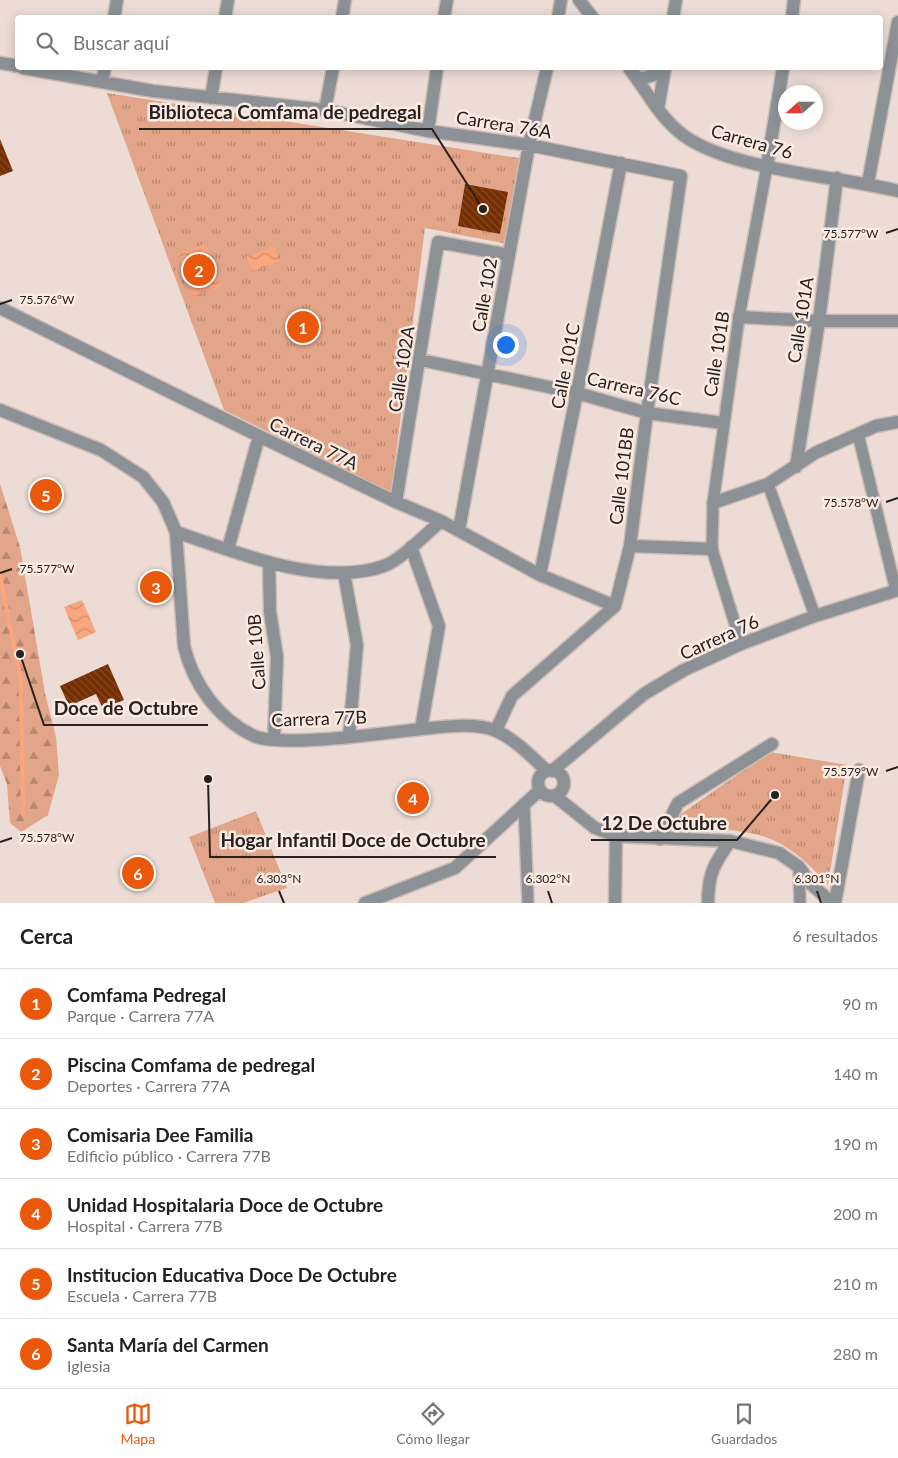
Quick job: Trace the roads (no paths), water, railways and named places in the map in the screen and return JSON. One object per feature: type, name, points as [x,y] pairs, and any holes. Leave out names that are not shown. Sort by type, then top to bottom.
[{"type":"street","points":[[114,15],[117,0]]},
{"type":"street","points":[[226,15],[228,0]]},
{"type":"street","points":[[342,15],[344,0]]},
{"type":"street","points":[[444,15],[447,0]]},
{"type":"street","points":[[558,15],[561,0]]},
{"type":"street","points":[[579,0],[591,15]]},
{"type":"street","points":[[674,15],[676,0]]},
{"type":"street","points":[[792,15],[794,0]]},
{"type":"street","points":[[868,183],[898,22]]},
{"type":"street","points":[[0,64],[15,66]]},
{"type":"street","name":"Carrera 76A","points":[[35,70],[211,98],[325,110],[428,131],[529,144],[681,176]]},
{"type":"street","points":[[102,81],[105,70]]},
{"type":"street","points":[[211,98],[216,70]]},
{"type":"street","points":[[325,110],[333,70]]},
{"type":"street","points":[[428,131],[437,70]]},
{"type":"street","name":"Calle 102","points":[[459,530],[529,144],[547,70]]},
{"type":"street","points":[[631,70],[640,80],[664,70]]},
{"type":"street","name":"Carrera 76","points":[[631,70],[658,109],[678,132],[695,142],[732,157],[767,166],[868,183],[898,191]]},
{"type":"street","points":[[658,109],[664,70]]},
{"type":"street","name":"Calle 101B","points":[[740,644],[712,549],[713,503],[739,317],[783,70]]},
{"type":"street","name":"Calle 101C","points":[[540,575],[578,393],[621,163]]},
{"type":"street","name":"Calle 101BB","points":[[615,606],[630,546],[646,413],[681,176]]},
{"type":"street","name":"Calle 101A","points":[[796,467],[795,458],[819,321],[837,178]]},
{"type":"street","name":"Calle 102A","points":[[396,502],[421,360],[438,242],[509,255]]},
{"type":"street","name":"Carrera 77A","points":[[0,308],[259,436],[396,502],[441,521],[540,575],[615,606]]},
{"type":"street","points":[[739,317],[819,321],[898,321]]},
{"type":"street","name":"Carrera 76C","points":[[421,360],[578,393],[646,413],[723,423]]},
{"type":"street","name":"Carrera 77B","points":[[0,410],[101,450],[143,477],[163,502],[176,532],[184,646],[193,677],[200,689],[232,722],[256,736],[288,740],[348,737],[456,725],[496,730],[522,748],[546,787],[595,828],[616,836]]},
{"type":"street","points":[[713,503],[768,484],[815,453],[876,426],[898,422]]},
{"type":"street","points":[[858,434],[897,590]]},
{"type":"street","points":[[228,549],[259,436]]},
{"type":"street","points":[[768,484],[815,616]]},
{"type":"street","points":[[176,532],[269,563],[344,573],[385,566],[441,521]]},
{"type":"street","points":[[630,546],[712,549]]},
{"type":"street","points":[[411,547],[438,626],[421,729]]},
{"type":"street","name":"Calle 10B","points":[[269,563],[270,612],[276,657],[274,739]]},
{"type":"street","points":[[344,573],[357,645],[348,737]]},
{"type":"street","name":"Carrera 76","points":[[365,903],[455,868],[546,787],[574,754],[644,694],[684,670],[740,644],[815,616],[897,590]]},
{"type":"street","points":[[496,730],[512,696],[615,606]]},
{"type":"street","points":[[660,839],[678,803],[772,744]]},
{"type":"street","points":[[615,903],[616,836],[730,841],[779,854],[799,867],[810,884],[834,903],[859,770]]},
{"type":"street","points":[[528,903],[546,787]]},
{"type":"street","points":[[708,903],[708,881],[714,864],[730,841]]},
{"type":"street","points":[[799,867],[800,903]]},
{"type":"water","points":[[206,243],[222,286],[193,297],[177,254]]},
{"type":"water","points":[[274,246],[280,261],[253,272],[246,257]]},
{"type":"water","points":[[82,600],[96,632],[78,640],[64,607]]},
{"type":"waterway","points":[[0,576],[21,680],[23,814]]},
{"type":"place","name":"Biblioteca Comfama de pedregal","points":[[483,209]]},
{"type":"place","name":"Piscina Comfama de pedregal","points":[[199,270]]},
{"type":"place","name":"Comfama Pedregal","points":[[303,327]]},
{"type":"place","name":"Institucion Educativa Doce De Octubre","points":[[46,495]]},
{"type":"place","name":"Comisaria Dee Familia","points":[[156,587]]},
{"type":"place","name":"Doce de Octubre","points":[[20,654]]},
{"type":"place","name":"Hogar Infantil Doce de Octubre","points":[[208,779]]},
{"type":"place","name":"12 De Octubre","points":[[775,795]]},
{"type":"place","name":"Unidad Hospitalaria Doce de Octubre","points":[[413,798]]},
{"type":"place","name":"Santa María del Carmen","points":[[138,873]]}]
